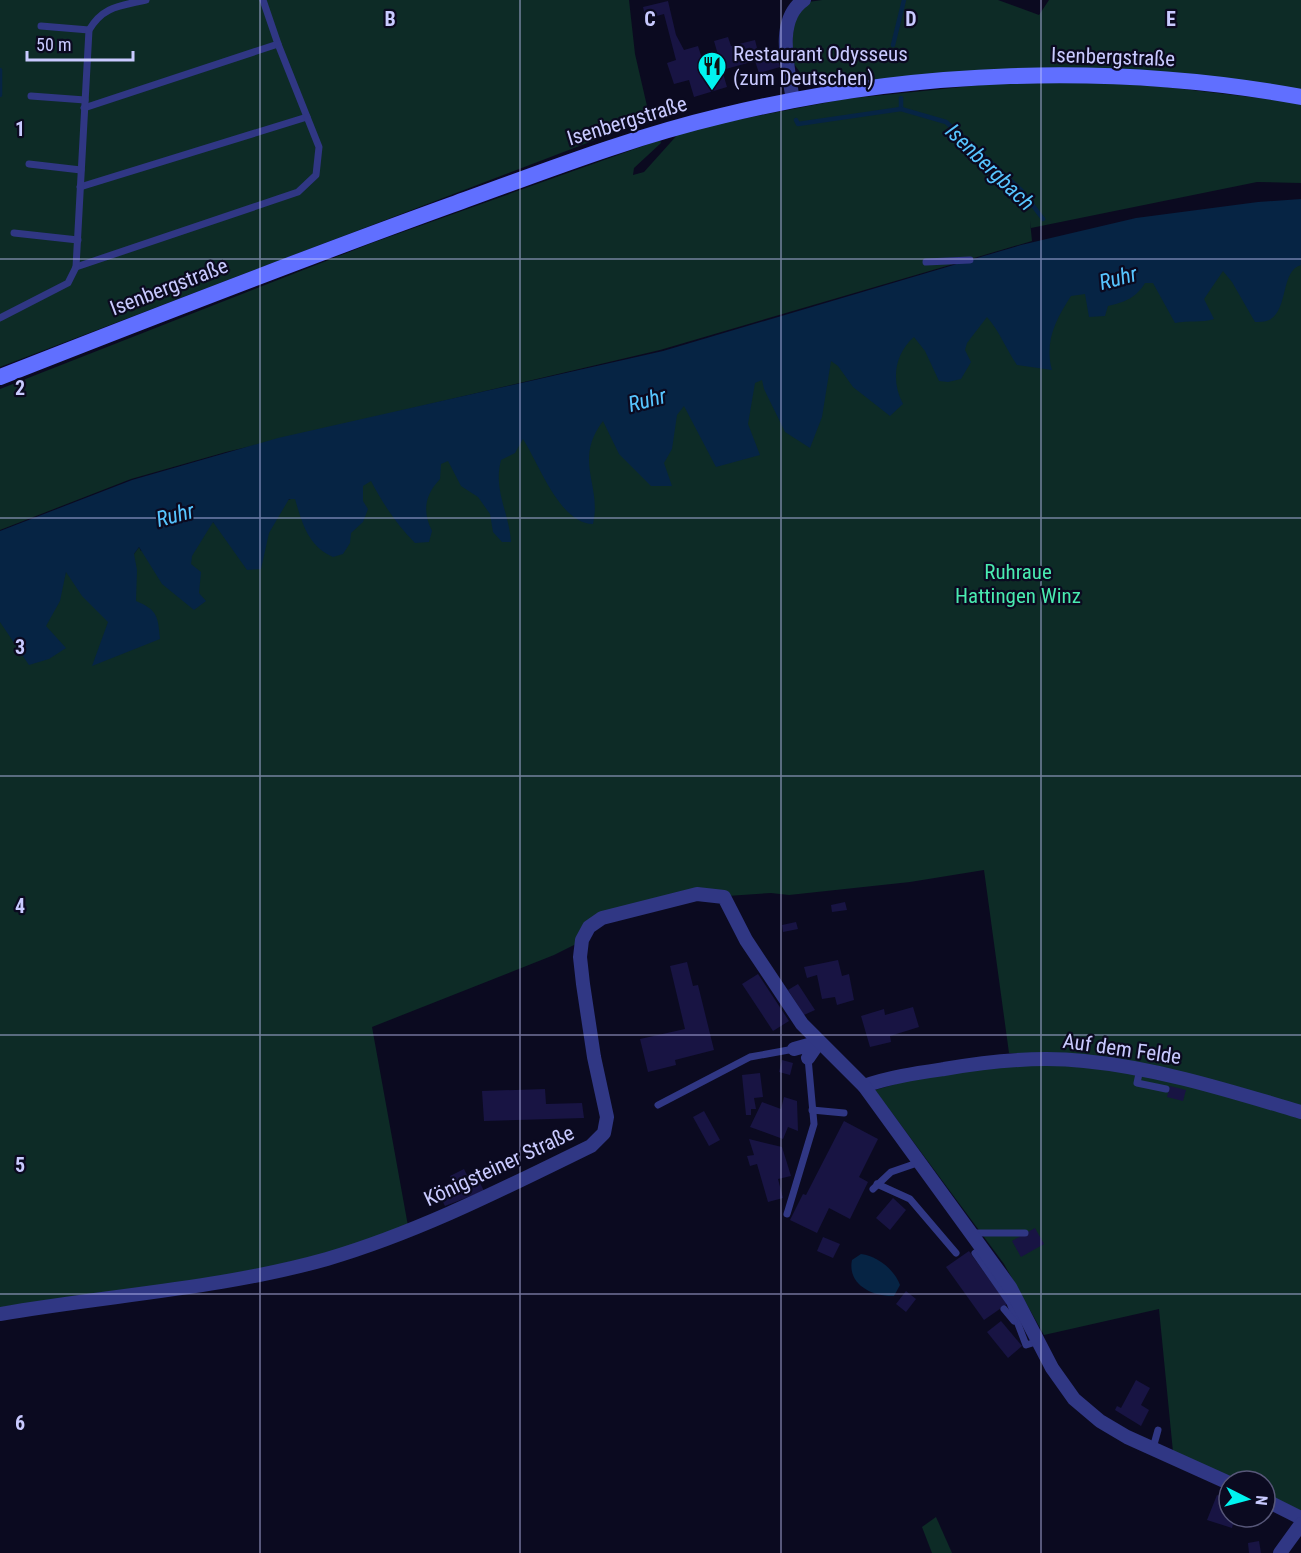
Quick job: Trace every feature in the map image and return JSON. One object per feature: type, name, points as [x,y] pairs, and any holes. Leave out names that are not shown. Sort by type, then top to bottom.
[{"type":"main road","name":"Isenbergstraße","points":[[0,377],[294,262],[634,139],[724,115],[792,101],[909,83],[1039,76],[1166,79],[1301,97]]},
{"type":"street","points":[[792,101],[786,30],[790,14],[804,0]]},
{"type":"street","name":"Königsteiner Straße","points":[[0,1314],[175,1290],[327,1259],[435,1220],[591,1146],[604,1133],[607,1117],[594,1057],[580,949],[582,940],[590,927],[609,915],[697,894],[724,897],[746,940],[802,1024],[864,1086],[1010,1287],[1062,1384],[1074,1399],[1101,1421],[1217,1477]]},
{"type":"street","points":[[794,1049],[819,1042]]},
{"type":"street","points":[[808,1058],[819,1042]]},
{"type":"street","name":"Auf dem Felde","points":[[864,1086],[923,1072],[1025,1059],[1083,1061],[1140,1069],[1301,1112]]},
{"type":"street","points":[[1277,1506],[1301,1518]]},
{"type":"street","points":[[1280,1553],[1301,1524]]},
{"type":"lane","points":[[0,318],[68,283],[76,267],[89,30],[98,16],[110,9],[146,0]]},
{"type":"lane","points":[[76,267],[298,192],[316,175],[319,147],[262,0]]},
{"type":"lane","points":[[41,27],[89,30]]},
{"type":"lane","points":[[31,96],[85,104],[278,44]]},
{"type":"lane","points":[[80,187],[307,117]]},
{"type":"lane","points":[[29,164],[81,170]]},
{"type":"lane","points":[[14,232],[78,240]]},
{"type":"lane","points":[[926,262],[970,260]]},
{"type":"lane","points":[[658,1105],[750,1057],[794,1049]]},
{"type":"lane","points":[[787,1214],[814,1124],[808,1058]]},
{"type":"lane","points":[[1140,1069],[1137,1083],[1166,1089]]},
{"type":"lane","points":[[813,1110],[844,1113]]},
{"type":"lane","points":[[920,1162],[891,1172],[875,1186],[910,1199],[956,1253]]},
{"type":"lane","points":[[972,1233],[1025,1233]]},
{"type":"lane","points":[[975,1253],[1010,1303],[1026,1345],[1039,1341]]},
{"type":"lane","points":[[1004,1309],[1020,1328]]},
{"type":"lane","points":[[1153,1448],[1158,1430]]},
{"type":"green space","points":[[0,0],[629,0],[635,54],[650,119],[0,367]]},
{"type":"green space","points":[[822,0],[998,0],[1039,15],[1049,0],[1301,0],[1301,89],[952,72],[810,86],[794,64],[792,44],[795,14],[808,2]]},
{"type":"green space","points":[[1040,79],[1166,87],[1301,103],[1301,183],[1257,182],[1031,228],[1030,221],[1032,241],[660,350],[226,452],[131,479],[0,530],[0,389],[372,243],[660,140],[661,143],[634,168],[633,175],[644,172],[679,133],[845,99]]},
{"type":"green space","name":"Ruhraue Hattingen Winz","points":[[1301,262],[1301,1108],[1080,1057],[1009,1053],[984,870],[910,882],[789,895],[771,893],[727,896],[609,915],[582,941],[554,955],[372,1027],[408,1226],[372,1242],[244,1273],[0,1314],[0,603],[64,579],[66,571],[70,577],[134,554],[139,547],[141,551],[210,526],[212,521],[215,524],[324,488],[523,438],[947,319],[1132,279]]},
{"type":"green space","points":[[1028,1062],[1147,1074],[1301,1118],[1301,1512],[1277,1501],[1277,1469],[1217,1469],[1217,1473],[1173,1452],[1159,1309],[1044,1335],[1004,1264],[875,1090],[924,1076]]},
{"type":"green space","points":[[936,1517],[952,1553],[932,1553],[922,1527]]},
{"type":"water","name":"Ruhr","points":[[1301,199],[1301,265],[1290,275],[1279,308],[1275,315],[1267,321],[1255,322],[1223,271],[1204,299],[1214,319],[1209,320],[1175,323],[1153,283],[1145,283],[1130,299],[1108,306],[1105,316],[1089,317],[1085,294],[1071,296],[1053,331],[1049,350],[1052,370],[1017,365],[987,317],[967,343],[965,350],[971,362],[961,379],[948,382],[939,381],[925,351],[914,337],[902,352],[897,369],[897,387],[903,404],[890,416],[853,387],[838,366],[831,361],[822,417],[810,448],[785,432],[764,389],[762,380],[755,383],[748,424],[760,455],[716,467],[684,406],[677,415],[672,449],[664,463],[672,486],[651,486],[619,454],[603,421],[594,435],[590,448],[589,461],[595,510],[593,524],[581,521],[561,504],[543,477],[523,439],[515,453],[501,460],[499,471],[500,491],[511,542],[502,542],[493,532],[490,514],[478,497],[461,486],[448,461],[441,464],[440,479],[428,497],[426,510],[432,531],[429,542],[415,543],[408,536],[380,498],[371,481],[363,486],[363,501],[368,509],[363,522],[351,533],[350,543],[343,554],[333,557],[318,547],[307,533],[295,499],[289,499],[269,533],[261,569],[247,570],[213,522],[192,556],[191,564],[201,572],[199,593],[206,601],[194,610],[162,584],[139,547],[134,554],[137,570],[136,601],[156,615],[160,639],[92,666],[108,622],[82,596],[66,572],[60,601],[46,626],[66,648],[49,659],[29,665],[0,622],[0,531],[132,480],[278,438],[663,351],[1021,245],[1136,218],[1258,202]]},
{"type":"water","points":[[861,1254],[879,1260],[894,1274],[900,1285],[894,1296],[877,1294],[857,1282],[851,1268],[852,1260]]},
{"type":"building","points":[[668,1],[676,35],[684,50],[698,46],[707,74],[722,69],[714,41],[728,37],[731,46],[755,40],[760,60],[777,55],[780,67],[759,73],[755,61],[722,70],[727,87],[694,97],[689,80],[674,84],[667,63],[676,60],[664,14],[646,19],[643,7]]},
{"type":"building","points":[[845,902],[847,910],[832,912],[831,905]]},
{"type":"building","points":[[796,922],[798,929],[783,932],[782,925]]},
{"type":"building","points":[[838,960],[842,976],[849,974],[854,1000],[837,1005],[835,997],[822,999],[817,975],[807,978],[804,967]]},
{"type":"building","points":[[687,962],[693,986],[698,985],[714,1050],[675,1060],[676,1065],[648,1072],[640,1039],[685,1029],[670,966]]},
{"type":"building","points":[[758,974],[789,1021],[773,1031],[742,984]]},
{"type":"building","points":[[798,984],[815,1010],[804,1015],[788,990]]},
{"type":"building","points":[[913,1007],[919,1027],[890,1036],[891,1042],[870,1047],[861,1016],[884,1009],[885,1015]]},
{"type":"building","points":[[782,1060],[793,1063],[790,1075],[779,1072]]},
{"type":"building","points":[[760,1073],[763,1097],[754,1098],[756,1109],[751,1109],[751,1115],[746,1115],[742,1075]]},
{"type":"building","points":[[1170,1086],[1186,1090],[1183,1101],[1167,1097]]},
{"type":"building","points":[[545,1089],[546,1104],[582,1103],[584,1118],[484,1121],[482,1091]]},
{"type":"building","points":[[784,1097],[797,1101],[798,1131],[788,1127],[783,1139],[750,1127],[762,1102],[781,1109]]},
{"type":"building","points":[[704,1111],[720,1140],[709,1146],[693,1117]]},
{"type":"building","points":[[844,1121],[878,1139],[859,1177],[868,1182],[850,1219],[829,1208],[817,1233],[790,1220],[803,1194],[806,1195]]},
{"type":"building","points":[[749,1139],[782,1147],[791,1176],[778,1179],[783,1198],[768,1202],[757,1164],[750,1166],[747,1156],[754,1155]]},
{"type":"building","points":[[464,1169],[469,1179],[476,1175],[484,1191],[445,1206],[439,1194],[455,1186],[450,1176]]},
{"type":"building","points":[[893,1198],[906,1210],[890,1230],[876,1218]]},
{"type":"building","points":[[1035,1228],[1044,1244],[1021,1257],[1012,1241]]},
{"type":"building","points":[[823,1237],[840,1244],[833,1258],[817,1251]]},
{"type":"building","points":[[969,1251],[1007,1304],[984,1320],[946,1267]]},
{"type":"building","points":[[906,1291],[916,1299],[906,1312],[896,1304]]},
{"type":"building","points":[[1001,1321],[1022,1346],[1008,1358],[987,1332]]},
{"type":"building","points":[[1136,1380],[1150,1388],[1141,1405],[1149,1410],[1141,1426],[1115,1410],[1117,1406],[1121,1408]]},
{"type":"building","points":[[1217,1495],[1217,1523],[1207,1520]]},
{"type":"building","points":[[1259,1541],[1261,1553],[1249,1553],[1248,1543]]},
{"type":"waterway","points":[[893,45],[904,0]]},
{"type":"waterway","points":[[0,70],[0,95]]},
{"type":"waterway","name":"Isenbergbach","points":[[901,98],[901,109]]},
{"type":"waterway","name":"Isenbergbach","points":[[796,120],[798,124],[901,109],[946,122],[1022,191],[1043,219]]},
{"type":"place","name":"Restaurant Odysseus (zum Deutschen)","points":[[712,92]]}]
